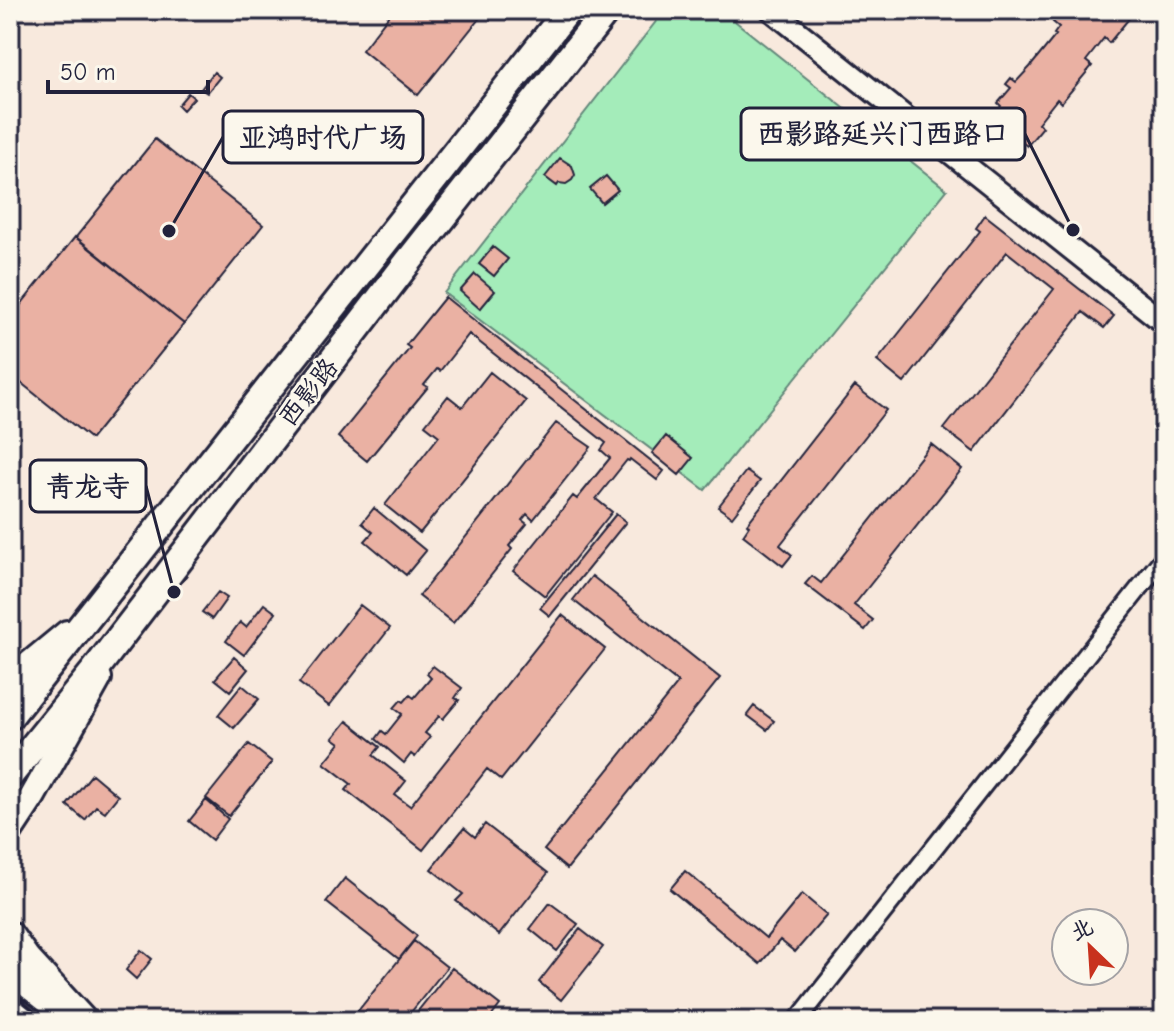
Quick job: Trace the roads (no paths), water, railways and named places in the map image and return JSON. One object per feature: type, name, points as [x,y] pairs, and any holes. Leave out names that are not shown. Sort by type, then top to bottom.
[{"type":"main road","name":"西影路","points":[[10,716],[568,10]]},
{"type":"main road","name":"西影路","points":[[10,775],[607,10]]},
{"type":"main road","points":[[10,680],[97,609]]},
{"type":"main road","points":[[10,831],[33,796],[124,632]]},
{"type":"main road","points":[[10,934],[27,958],[85,1021]]},
{"type":"main road","points":[[10,971],[74,1021]]},
{"type":"street","points":[[771,10],[1164,323]]},
{"type":"street","points":[[797,1021],[1164,557]]},
{"type":"place","name":"西影路延兴门西路口","points":[[1073,230]]},
{"type":"place","name":"亚鸿时代广场","points":[[169,231]]},
{"type":"place","name":"青龙寺","points":[[174,592]]}]
